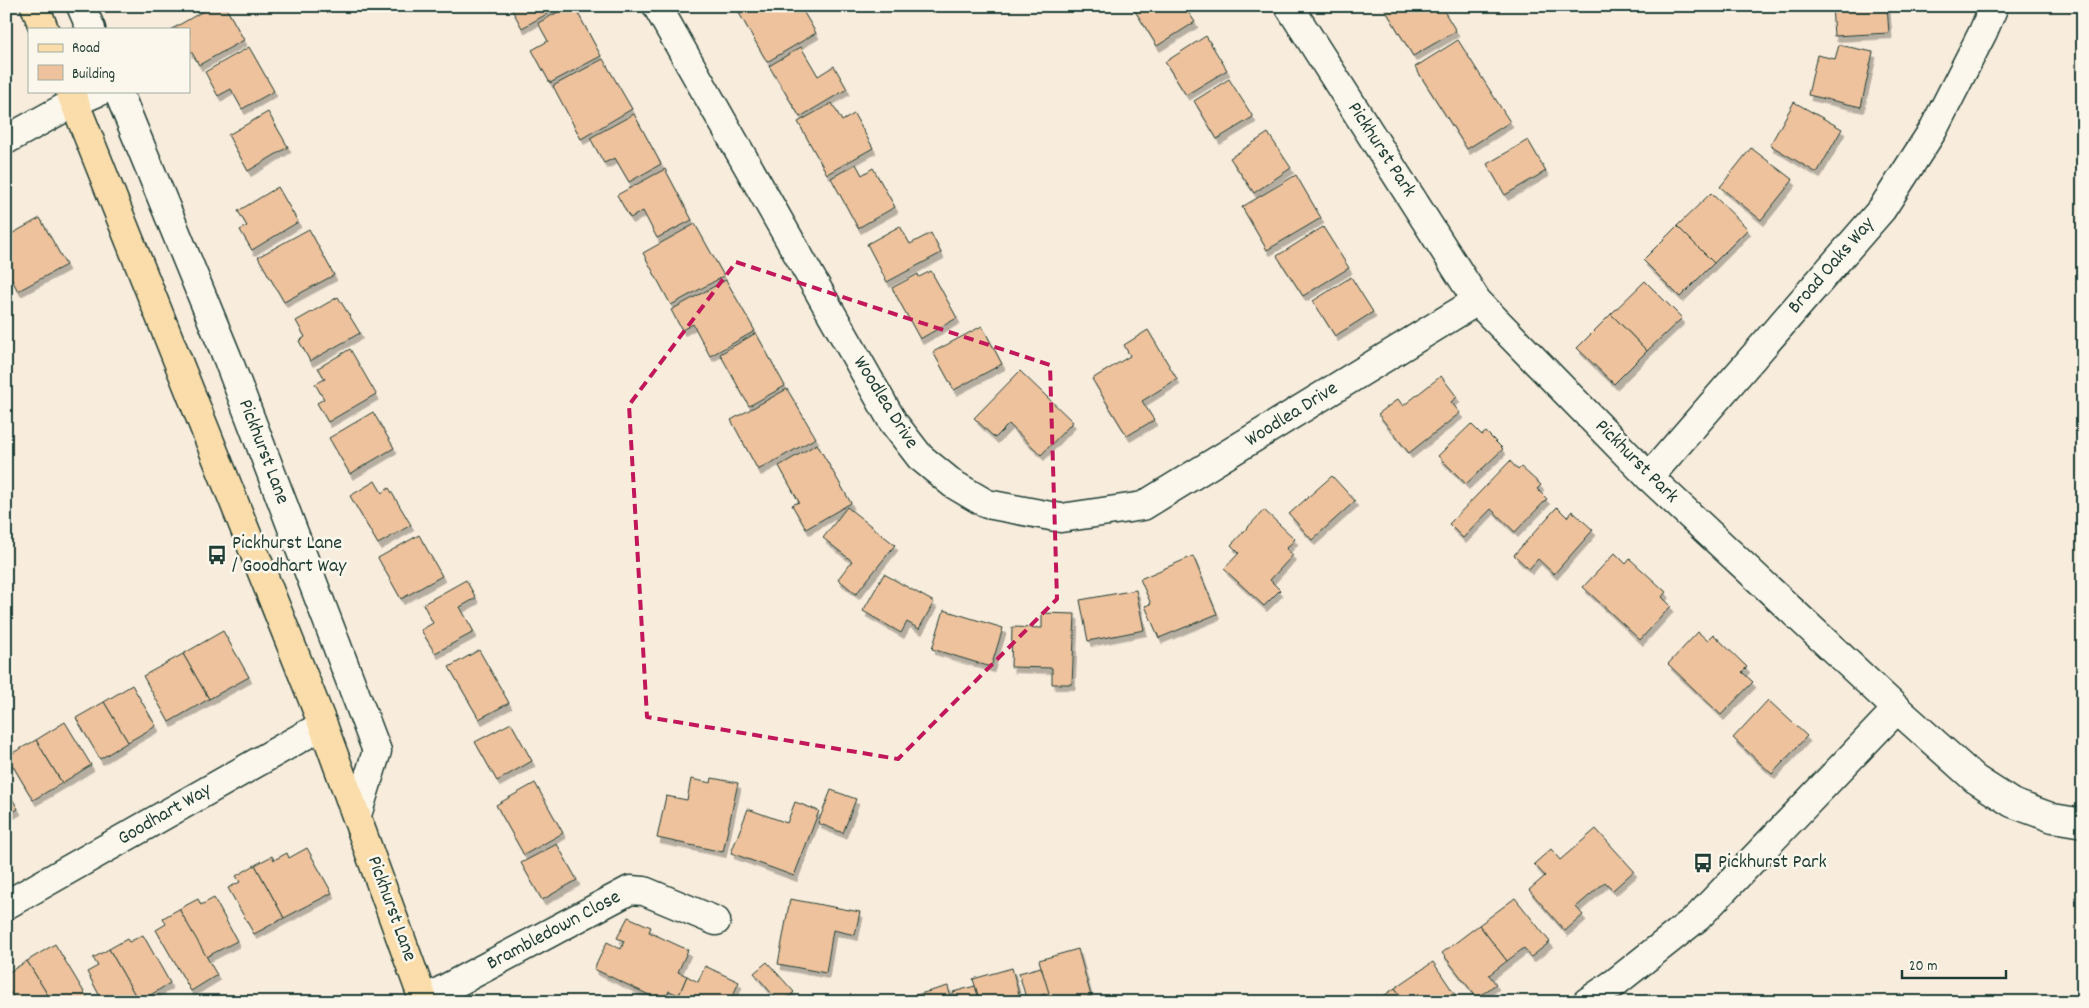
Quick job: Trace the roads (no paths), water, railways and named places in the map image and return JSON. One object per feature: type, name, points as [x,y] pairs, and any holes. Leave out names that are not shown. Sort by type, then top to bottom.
[{"type":"main road","points":[[35,6],[44,28]]},
{"type":"main road","name":"Pickhurst Lane","points":[[73,96],[323,725],[424,1001]]},
{"type":"street","points":[[81,6],[91,28]]},
{"type":"street","name":"Woodlea Drive","points":[[657,6],[893,422],[920,458],[953,484],[987,504],[1061,518],[1143,506],[1477,301]]},
{"type":"street","name":"Pickhurst Park","points":[[1289,6],[1477,301],[1649,477],[1897,709],[1975,779],[2012,803],[2053,818],[2083,823]]},
{"type":"street","points":[[1972,6],[1983,32]]},
{"type":"street","name":"Broad Oaks Way","points":[[1649,477],[1882,209],[1933,130],[1983,32],[1994,6]]},
{"type":"street","points":[[6,140],[73,96],[95,92]]},
{"type":"street","name":"Pickhurst Lane","points":[[118,92],[227,357],[377,750],[357,816]]},
{"type":"street","points":[[1587,1002],[1616,982],[1698,917],[1897,709]]},
{"type":"street","name":"Goodhart Way","points":[[6,905],[323,725]]},
{"type":"street","name":"Brambledown Close","points":[[424,1001],[630,890],[644,891],[716,921]]},
{"type":"place","name":"Pickhurst Lane / Goodhart Way","points":[[217,555]]},
{"type":"place","name":"Pickhurst Park","points":[[1703,863]]}]
